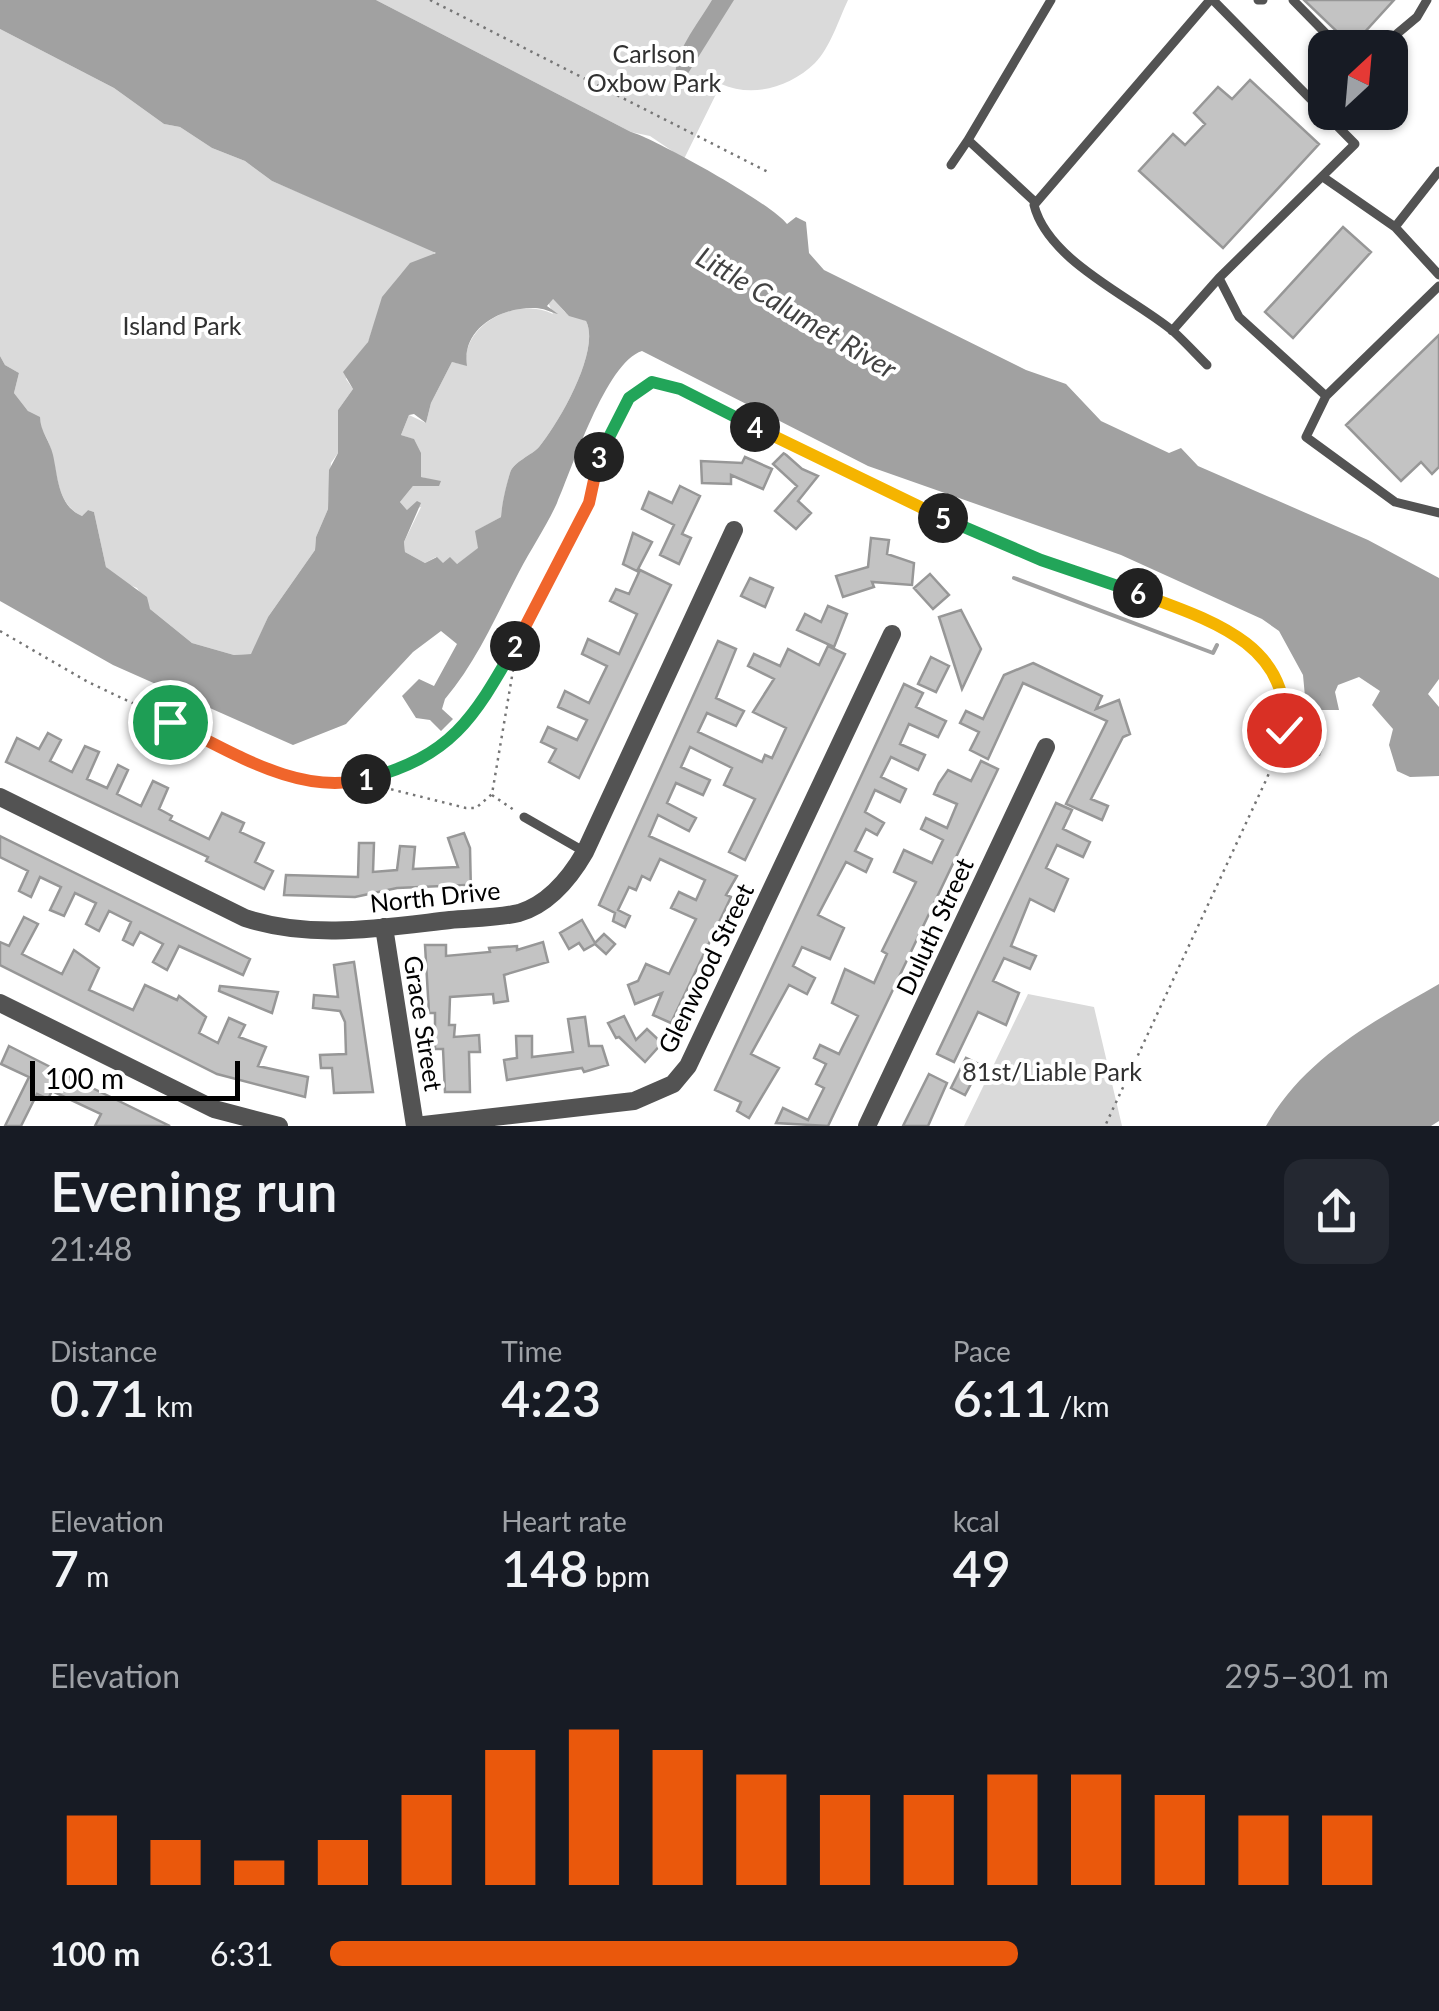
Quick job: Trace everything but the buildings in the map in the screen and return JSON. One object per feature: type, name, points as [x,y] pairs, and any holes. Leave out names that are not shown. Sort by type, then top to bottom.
[{"type":"street","name":"North Drive","points":[[0,797],[245,918],[279,929],[314,932],[520,912],[546,900],[572,874],[585,852],[734,530]]},
{"type":"street","name":"Glenwood Street","points":[[415,1126],[634,1100],[673,1084],[688,1066],[892,634]]},
{"type":"street","name":"Duluth Street","points":[[866,1126],[1046,747]]},
{"type":"street","name":"Grace Street","points":[[384,927],[415,1126]]},
{"type":"street","points":[[0,1003],[214,1109],[278,1126]]},
{"type":"lane","points":[[951,166],[1052,0]]},
{"type":"lane","points":[[1034,201],[1100,134],[1212,0],[1354,144],[1172,331]]},
{"type":"lane","points":[[1293,0],[1322,30]]},
{"type":"lane","points":[[1401,30],[1417,17],[1428,0]]},
{"type":"lane","points":[[968,140],[1034,201],[1042,224],[1074,258],[1172,331],[1207,365]]},
{"type":"lane","points":[[1395,226],[1439,171]]},
{"type":"lane","points":[[1324,177],[1395,226],[1439,275]]},
{"type":"lane","points":[[1220,278],[1239,317],[1326,396]]},
{"type":"lane","points":[[1439,286],[1326,396],[1306,437],[1395,502],[1439,513]]},
{"type":"lane","points":[[524,816],[585,852]]},
{"type":"path","points":[[430,0],[770,173]]},
{"type":"path","points":[[360,781],[408,767],[442,747],[477,713],[589,503],[598,458],[623,408],[641,386],[657,382],[883,492],[1041,560],[1194,615],[1254,647],[1276,675],[1285,721],[1280,746],[1105,1126]]},
{"type":"path","points":[[0,632],[88,682],[265,767],[308,781],[360,781],[466,808],[476,808],[492,794],[518,641]]},
{"type":"path","points":[[492,794],[524,816]]},
{"type":"green space","name":"Carlson Oxbow Park","points":[[376,0],[848,0],[825,49],[805,72],[758,90],[721,84],[684,159],[650,136],[631,132]]},
{"type":"green space","name":"Island Park","points":[[0,29],[114,88],[164,124],[180,127],[212,148],[245,161],[272,181],[435,250],[433,257],[408,267],[391,288],[368,342],[346,379],[353,389],[338,410],[338,453],[331,463],[328,509],[315,550],[268,617],[252,654],[234,655],[192,643],[150,609],[137,588],[120,581],[106,567],[94,512],[88,510],[82,516],[66,502],[47,439],[14,393],[19,373],[5,365],[0,356]]},
{"type":"green space","points":[[553,299],[565,312],[586,321],[588,350],[576,386],[539,447],[512,469],[501,517],[476,531],[479,548],[457,564],[440,563],[436,557],[425,563],[405,552],[404,542],[421,507],[408,511],[400,502],[413,486],[440,482],[421,477],[413,439],[401,435],[409,415],[426,423],[431,403],[452,362],[466,365],[467,350],[482,326],[509,311],[539,309],[553,314],[547,300]]},
{"type":"green space","name":"81st/Liable Park","points":[[1028,994],[1094,1007],[1122,1126],[964,1126]]},
{"type":"water","name":"Little Calumet River","points":[[0,0],[376,0],[661,145],[735,187],[787,224],[796,217],[806,222],[809,253],[824,270],[1026,370],[1066,384],[1101,421],[1169,453],[1181,448],[1198,466],[1368,540],[1439,578],[1439,679],[1428,694],[1439,707],[1439,776],[1410,777],[1397,771],[1389,745],[1393,729],[1372,705],[1380,691],[1359,677],[1338,685],[1335,692],[1339,710],[1317,710],[1317,738],[1324,745],[1320,756],[1315,755],[1309,740],[1303,675],[1279,631],[1262,619],[1121,555],[868,466],[642,351],[629,359],[603,395],[553,512],[476,654],[445,699],[442,709],[453,719],[441,731],[430,720],[416,718],[402,696],[419,679],[434,686],[457,644],[441,631],[413,652],[346,724],[293,745],[113,665],[0,601],[0,356],[5,365],[19,373],[14,393],[28,411],[40,417],[68,505],[82,516],[88,510],[94,512],[106,567],[147,597],[150,609],[192,643],[234,655],[251,654],[268,617],[315,550],[328,509],[329,470],[338,453],[338,410],[353,389],[343,372],[368,342],[382,297],[410,263],[436,253],[272,181],[245,161],[212,148],[180,127],[164,124],[114,88],[0,29]],"holes":[[[553,299],[569,316],[586,321],[588,350],[583,367],[547,436],[512,469],[501,517],[475,531],[478,548],[457,564],[450,557],[443,563],[437,557],[425,563],[405,552],[404,542],[421,503],[417,501],[407,510],[400,502],[413,486],[439,486],[441,481],[421,477],[421,453],[414,439],[401,435],[409,415],[414,414],[426,423],[431,403],[452,362],[467,366],[470,342],[496,316],[535,308],[558,314],[547,306]]]},
{"type":"water","points":[[712,0],[734,0],[687,75],[682,81],[676,79],[682,49]]},
{"type":"water","points":[[1439,984],[1439,1121],[1431,1126],[1266,1126],[1300,1080],[1320,1061],[1366,1027]]},
{"type":"waterway","points":[[1014,578],[1213,653],[1217,645]]},
{"type":"route","points":[[170,722],[253,762],[308,781],[360,781],[408,767],[433,754],[483,704],[518,641],[589,503],[598,458],[629,398],[641,386],[663,382],[883,492],[1041,560],[1122,587],[1236,634],[1261,653],[1276,675],[1285,706],[1284,730]]}]
